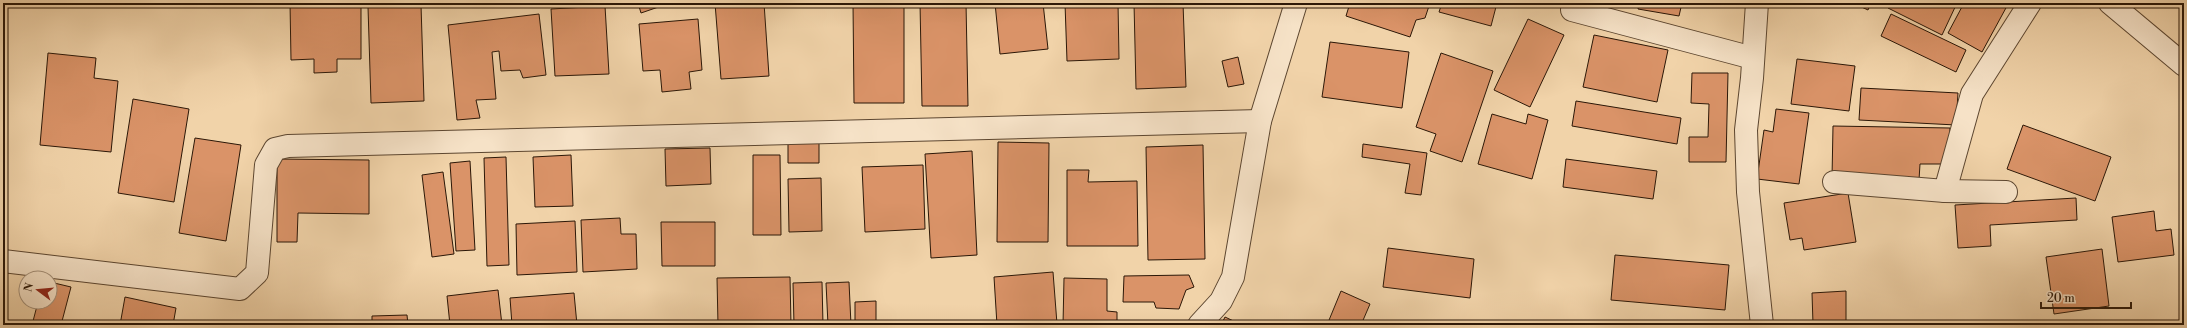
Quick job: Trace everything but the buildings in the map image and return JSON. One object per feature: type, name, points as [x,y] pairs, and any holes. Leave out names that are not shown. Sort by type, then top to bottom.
[{"type":"street","points":[[1199,325],[1221,301],[1233,277],[1260,121],[1296,3]]},
{"type":"street","points":[[1757,3],[1746,130],[1748,192],[1762,325]]},
{"type":"street","points":[[1945,191],[1972,94],[2030,3]]},
{"type":"street","points":[[2110,3],[2184,65]]},
{"type":"street","points":[[1572,10],[1753,58]]},
{"type":"street","points":[[3,261],[240,289],[257,273],[266,165],[275,149],[288,146],[1260,121]]},
{"type":"street","points":[[1834,182],[1945,191],[2006,192]]}]
